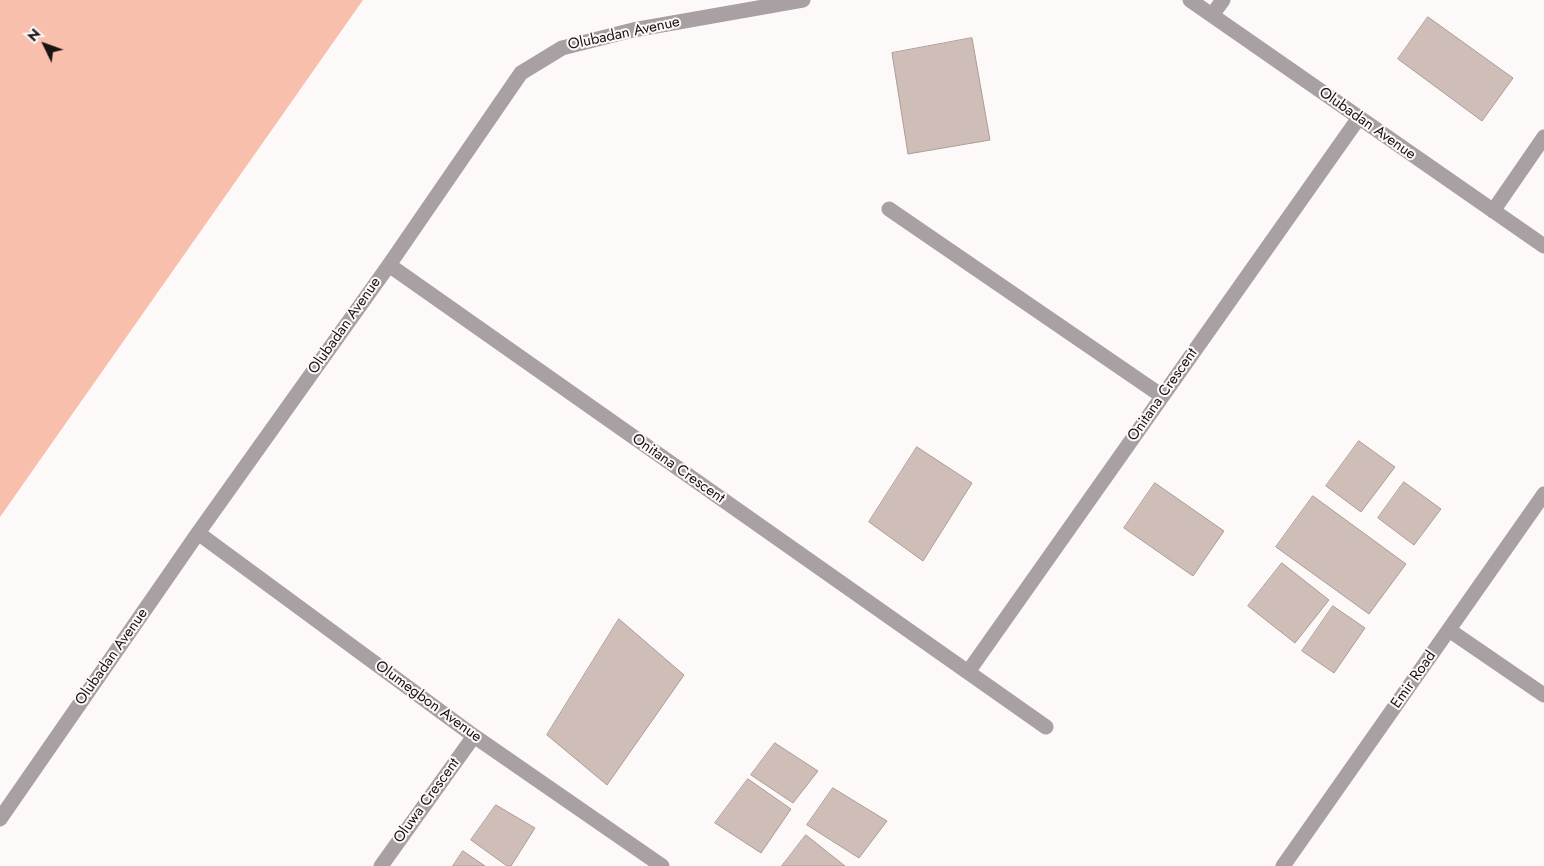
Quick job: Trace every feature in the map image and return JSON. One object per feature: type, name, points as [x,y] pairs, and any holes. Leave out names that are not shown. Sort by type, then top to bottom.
[{"type":"street","name":"Olubadan Avenue","points":[[0,820],[520,73],[562,48],[737,6],[803,0]]},
{"type":"street","name":"Olubadan Avenue","points":[[1190,0],[1358,119],[1544,246]]},
{"type":"street","points":[[1212,15],[1223,0]]},
{"type":"street","name":"Onitana Crescent","points":[[968,672],[1358,119]]},
{"type":"street","points":[[1493,211],[1544,137]]},
{"type":"street","points":[[889,209],[1162,396]]},
{"type":"street","name":"Onitana Crescent","points":[[388,265],[1046,727]]},
{"type":"street","name":"Emir Road","points":[[1283,866],[1544,494]]},
{"type":"street","name":"Olumegbon Avenue","points":[[198,533],[474,736],[662,866]]},
{"type":"street","points":[[1449,630],[1544,695]]},
{"type":"street","name":"Oluwa Crescent","points":[[381,866],[474,736]]},
{"type":"shaded area","points":[[0,0],[363,0],[0,517]]},
{"type":"building","points":[[1428,17],[1513,78],[1482,121],[1398,59]]},
{"type":"building","points":[[972,38],[990,140],[908,154],[892,53]]},
{"type":"building","points":[[1359,441],[1395,467],[1361,512],[1326,486]]},
{"type":"building","points":[[917,447],[972,483],[923,561],[869,522]]},
{"type":"building","points":[[1404,482],[1441,509],[1414,545],[1378,518]]},
{"type":"building","points":[[1155,483],[1224,531],[1193,576],[1124,528]]},
{"type":"building","points":[[1313,496],[1406,564],[1369,614],[1276,547]]},
{"type":"building","points":[[1282,563],[1329,600],[1295,643],[1248,606]]},
{"type":"building","points":[[1333,606],[1365,628],[1334,673],[1302,651]]},
{"type":"building","points":[[619,619],[684,675],[607,785],[547,735]]},
{"type":"building","points":[[775,743],[818,771],[793,803],[751,775]]},
{"type":"building","points":[[748,779],[791,809],[761,853],[715,823]]},
{"type":"building","points":[[833,788],[887,821],[859,858],[807,825]]},
{"type":"building","points":[[496,805],[535,828],[511,866],[507,866],[471,840]]},
{"type":"building","points":[[806,835],[845,866],[782,866]]},
{"type":"building","points":[[463,851],[485,866],[453,866]]}]
